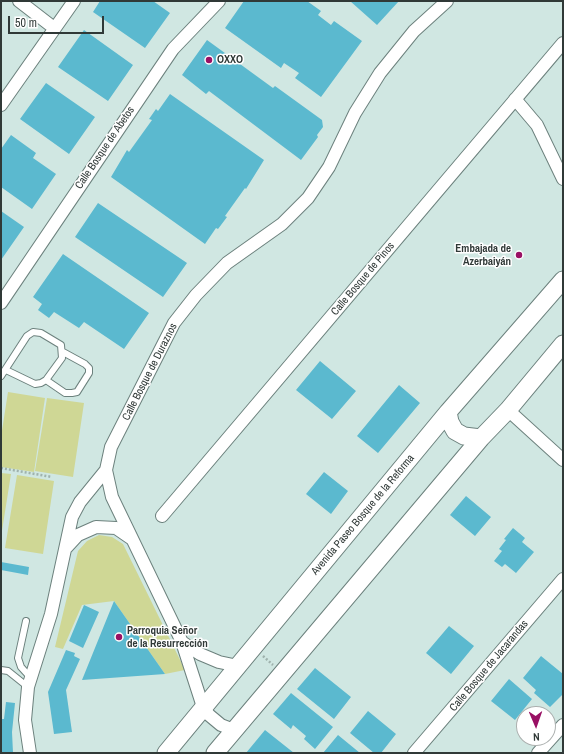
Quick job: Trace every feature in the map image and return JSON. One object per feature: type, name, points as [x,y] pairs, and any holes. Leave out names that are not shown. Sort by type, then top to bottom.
[{"type":"main road","name":"Avenida Paseo Bosque de la Reforma","points":[[166,753],[448,412],[563,280]]},
{"type":"main road","points":[[215,753],[481,438],[508,410],[563,344]]},
{"type":"main road","points":[[448,412],[450,422],[455,431],[464,436],[481,438]]},
{"type":"street","points":[[19,1],[54,28]]},
{"type":"street","points":[[1,105],[74,1]]},
{"type":"street","name":"Calle Bosque de Abetos","points":[[1,304],[173,49],[220,1]]},
{"type":"street","name":"Calle Bosque de Duraznos","points":[[30,753],[26,720],[30,682],[51,614],[74,510],[106,470],[111,447],[174,323],[196,295],[228,263],[282,224],[308,198],[329,167],[355,113],[380,73],[414,31],[447,1]]},
{"type":"street","name":"Calle Bosque de Pinos","points":[[162,516],[563,43]]},
{"type":"street","points":[[515,99],[537,125],[563,179]]},
{"type":"street","points":[[508,410],[563,460]]},
{"type":"street","points":[[106,470],[112,497],[182,642],[203,707],[209,715],[221,725],[234,730]]},
{"type":"street","points":[[65,552],[70,542],[78,535],[96,527],[116,528],[125,533],[135,542]]},
{"type":"street","name":"Calle Bosque de Jacarandas","points":[[414,753],[563,579]]},
{"type":"street","points":[[182,642],[200,654],[219,662],[238,666]]},
{"type":"street","points":[[538,753],[563,724]]},
{"type":"lane","points":[[1,376],[27,336],[33,332],[41,333],[61,345],[62,358],[46,380],[35,384],[6,370]]},
{"type":"lane","points":[[46,380],[65,393],[72,393],[78,392],[89,373],[89,368],[85,364],[62,352]]},
{"type":"lane","points":[[26,621],[18,658],[21,668],[30,682]]},
{"type":"lane","points":[[1,670],[8,671],[30,682]]},
{"type":"path","points":[[1,468],[52,477]]},
{"type":"path","points":[[253,648],[283,672]]},
{"type":"green space","points":[[8,392],[45,398],[34,472],[1,467],[1,437]]},
{"type":"green space","points":[[47,398],[84,403],[73,477],[35,471]]},
{"type":"green space","points":[[1,473],[11,474],[1,537]]},
{"type":"green space","points":[[17,475],[54,481],[43,554],[5,548]]},
{"type":"green space","points":[[99,535],[112,537],[123,544],[185,670],[165,674],[114,601],[82,605],[63,649],[55,647],[78,551],[87,541]]},
{"type":"building","points":[[100,1],[153,1],[170,13],[145,48],[93,12]]},
{"type":"building","points":[[244,1],[307,1],[321,11],[318,15],[331,25],[334,21],[362,41],[321,97],[295,78],[299,73],[284,63],[281,68],[225,28]]},
{"type":"building","points":[[350,1],[399,1],[377,25]]},
{"type":"building","points":[[84,30],[133,65],[108,101],[58,67]]},
{"type":"building","points":[[207,40],[273,88],[275,86],[322,120],[323,127],[317,135],[318,137],[301,160],[209,91],[206,94],[182,75]]},
{"type":"building","points":[[46,83],[95,117],[69,154],[20,119]]},
{"type":"building","points":[[170,94],[264,160],[246,189],[245,188],[225,216],[227,217],[218,229],[216,228],[205,244],[111,177],[127,150],[129,152],[152,120],[149,119],[156,109],[158,111]]},
{"type":"building","points":[[11,135],[36,153],[33,158],[56,174],[32,209],[1,187],[1,149]]},
{"type":"building","points":[[98,203],[187,263],[163,297],[75,237]]},
{"type":"building","points":[[1,211],[24,227],[1,260]]},
{"type":"building","points":[[63,254],[149,313],[124,349],[84,322],[79,328],[54,312],[49,318],[38,310],[42,304],[33,297]]},
{"type":"building","points":[[320,361],[356,391],[332,419],[296,390]]},
{"type":"building","points":[[399,385],[420,403],[378,453],[357,436]]},
{"type":"building","points":[[324,472],[348,491],[331,514],[306,494]]},
{"type":"building","points":[[466,496],[491,517],[475,536],[450,515]]},
{"type":"building","points":[[513,528],[525,538],[522,542],[534,552],[516,573],[505,564],[502,567],[494,561],[502,551],[499,549],[506,540],[504,539]]},
{"type":"building","points":[[1,562],[29,567],[28,575],[1,570]]},
{"type":"building","name":"Parroquia Señor de la Resurrección","points":[[114,601],[165,674],[82,680]]},
{"type":"building","points":[[84,605],[99,612],[83,648],[69,641]]},
{"type":"building","points":[[449,626],[474,646],[451,674],[426,653]]},
{"type":"building","points":[[66,650],[75,653],[74,656],[80,659],[66,690],[72,732],[54,734],[48,692]]},
{"type":"building","points":[[541,656],[563,674],[563,694],[551,706],[549,706],[534,693],[536,690],[523,678]]},
{"type":"building","points":[[315,668],[351,697],[334,719],[297,689]]},
{"type":"building","points":[[509,679],[532,699],[526,706],[516,706],[515,720],[491,701]]},
{"type":"building","points":[[291,693],[333,727],[315,749],[304,739],[306,736],[293,725],[291,729],[273,714]]},
{"type":"building","points":[[6,702],[15,703],[12,732],[13,753],[1,753],[1,719],[4,719]]},
{"type":"building","points":[[368,711],[396,734],[381,753],[374,753],[350,733]]},
{"type":"building","points":[[265,730],[294,753],[246,753]]},
{"type":"building","points":[[338,735],[360,753],[323,753]]},
{"type":"place","name":"OXXO","points":[[209,60]]},
{"type":"place","name":"Embajada de Azerbaiyán","points":[[519,255]]},
{"type":"place","name":"Parroquia Señor de la Resurrección","points":[[119,637]]}]
